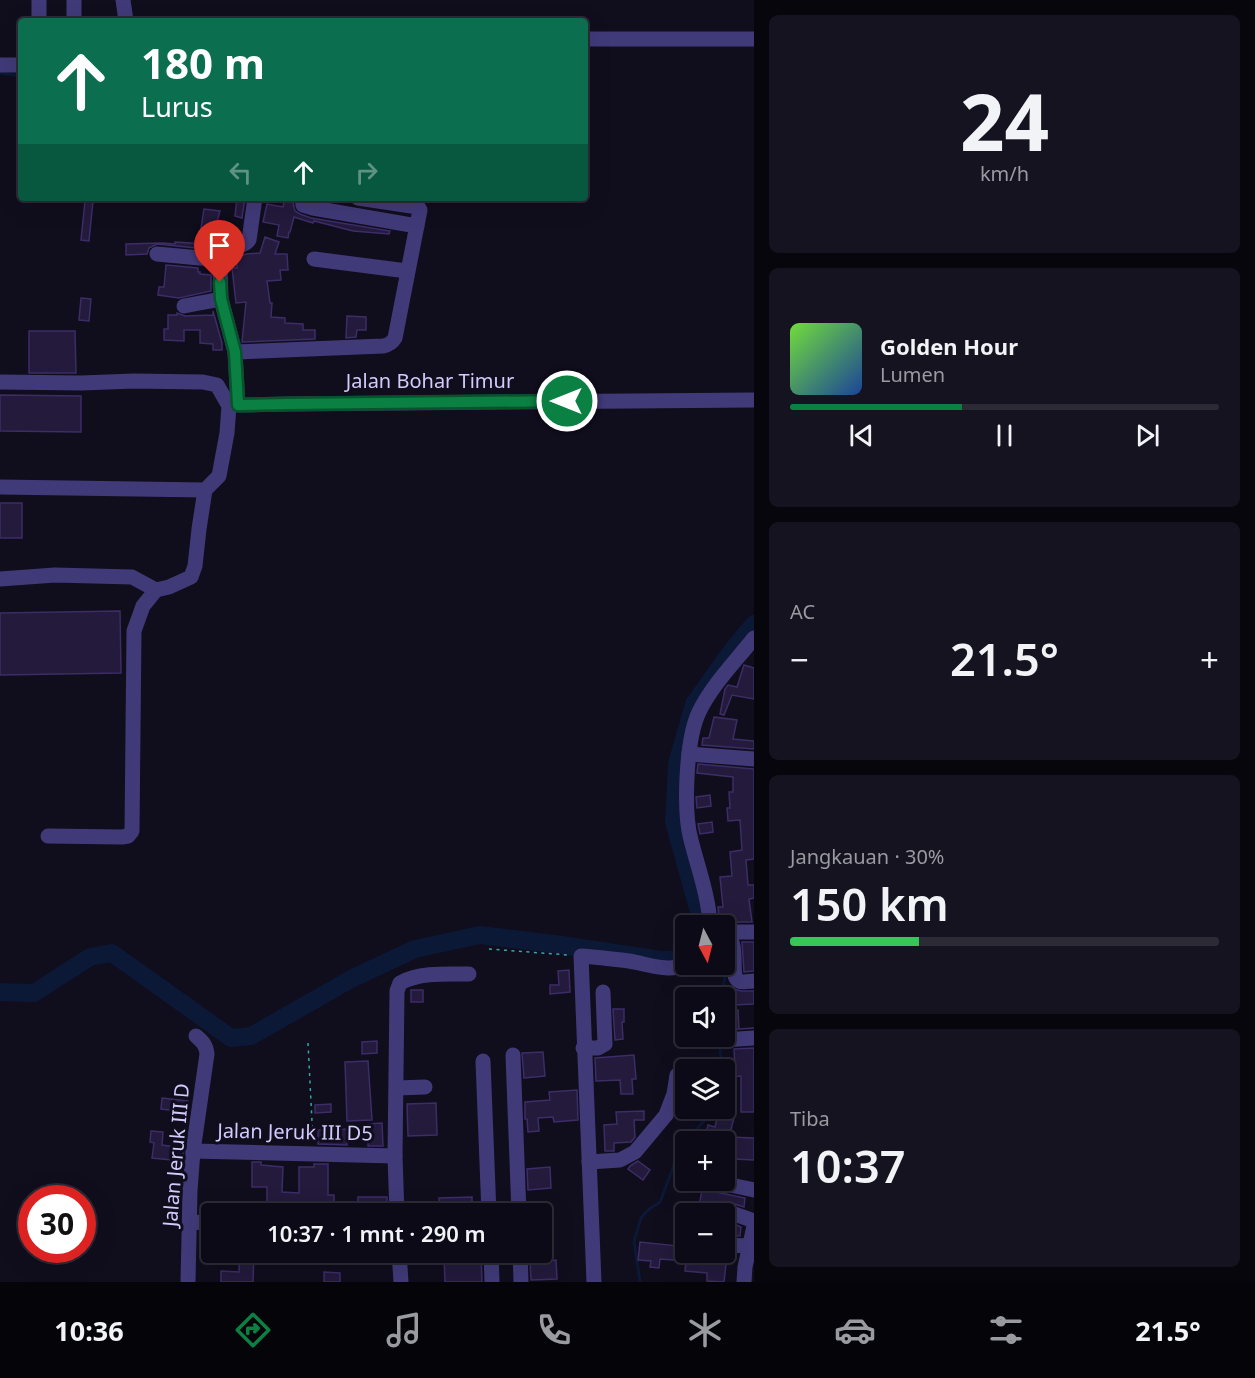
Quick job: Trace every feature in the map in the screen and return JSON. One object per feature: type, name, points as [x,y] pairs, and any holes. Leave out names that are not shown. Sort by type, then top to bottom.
[{"type":"street","points":[[39,0],[39,18]]},
{"type":"street","points":[[74,0],[74,18]]},
{"type":"street","points":[[123,0],[126,18]]},
{"type":"street","points":[[588,39],[754,39]]},
{"type":"street","points":[[0,65],[18,65]]},
{"type":"street","points":[[48,837],[122,837],[128,836],[132,831],[134,631],[143,606],[156,590],[169,587],[191,576],[195,566],[205,490],[219,476],[233,406],[235,352],[221,299],[221,260],[226,251],[249,240],[255,201]]},
{"type":"street","points":[[302,201],[303,205],[313,208],[417,226]]},
{"type":"street","points":[[235,352],[388,345],[393,342],[420,213],[418,207],[378,201]]},
{"type":"street","points":[[158,254],[221,260]]},
{"type":"street","points":[[314,259],[407,271]]},
{"type":"street","points":[[184,306],[221,299]]},
{"type":"street","points":[[0,382],[203,382],[217,385],[233,406]]},
{"type":"street","name":"Jalan Bohar Timur","points":[[233,406],[754,400]]},
{"type":"street","points":[[0,487],[205,490]]},
{"type":"street","points":[[0,579],[55,575],[132,578],[156,590]]},
{"type":"street","points":[[710,915],[687,817],[689,754],[699,712],[754,638]]},
{"type":"street","points":[[689,754],[754,759]]},
{"type":"street","points":[[735,929],[754,932]]},
{"type":"street","points":[[594,1282],[581,956],[675,968]]},
{"type":"street","points":[[397,1203],[395,1156],[399,986],[403,982],[440,974],[469,974]]},
{"type":"street","points":[[734,975],[740,982],[754,981]]},
{"type":"street","points":[[583,1048],[598,1048],[604,1044],[603,992]]},
{"type":"street","name":"Jalan Jeruk III D","points":[[188,1282],[190,1191],[207,1054],[204,1043],[196,1036]]},
{"type":"street","points":[[735,1039],[754,1038]]},
{"type":"street","points":[[513,1055],[519,1203]]},
{"type":"street","points":[[483,1061],[489,1203]]},
{"type":"street","points":[[397,1088],[425,1087]]},
{"type":"street","points":[[589,1162],[620,1160],[635,1152],[666,1115],[675,1088]]},
{"type":"street","name":"Jalan Jeruk III D5","points":[[194,1151],[395,1156]]},
{"type":"street","points":[[735,1186],[754,1190]]},
{"type":"street","points":[[735,1214],[754,1221]]},
{"type":"street","points":[[190,1222],[201,1222]]},
{"type":"street","points":[[744,1282],[754,1226]]},
{"type":"street","points":[[735,1245],[749,1246]]},
{"type":"street","points":[[400,1263],[401,1282]]},
{"type":"street","points":[[491,1263],[492,1282]]},
{"type":"street","points":[[520,1263],[521,1282]]},
{"type":"path","points":[[489,949],[581,956]]},
{"type":"path","points":[[308,1043],[313,1153]]},
{"type":"building","points":[[85,201],[93,201],[89,241],[81,240]]},
{"type":"building","points":[[237,201],[245,201],[242,218],[235,216]]},
{"type":"building","points":[[284,201],[292,201],[295,211],[311,218],[390,231],[389,234],[353,231],[294,217],[288,238],[277,236],[279,225],[263,222],[267,204],[283,207]]},
{"type":"building","points":[[204,209],[220,211],[217,222],[236,228],[235,233],[201,228]]},
{"type":"building","points":[[265,237],[279,242],[275,254],[287,254],[288,270],[280,270],[281,280],[267,281],[270,303],[272,303],[271,317],[285,318],[285,323],[303,324],[303,330],[315,330],[315,339],[242,342],[246,302],[236,303],[232,268],[237,268],[236,258],[246,254],[260,253]]},
{"type":"building","points":[[175,242],[206,244],[206,248],[215,250],[157,244],[149,248],[147,254],[126,255],[126,244],[162,243],[175,244]]},
{"type":"building","points":[[166,265],[198,268],[200,274],[211,275],[211,291],[179,298],[158,295],[159,287],[164,287]]},
{"type":"building","points":[[81,298],[91,299],[89,321],[79,320]]},
{"type":"building","points":[[213,311],[222,350],[213,350],[213,344],[200,343],[200,330],[184,330],[184,341],[164,340],[164,329],[168,329],[168,315],[177,315],[177,313],[185,316],[213,315]]},
{"type":"building","points":[[347,316],[366,317],[366,330],[357,330],[356,337],[346,338]]},
{"type":"building","points":[[29,331],[75,331],[76,373],[29,373]]},
{"type":"building","points":[[0,395],[81,396],[81,432],[0,431]]},
{"type":"building","points":[[0,503],[22,503],[22,538],[0,538]]},
{"type":"building","points":[[120,611],[121,673],[0,675],[0,613]]},
{"type":"building","points":[[744,665],[754,668],[754,699],[732,695],[724,715],[720,714],[725,689],[728,685],[737,687]]},
{"type":"building","points":[[714,717],[737,720],[733,739],[754,741],[754,749],[702,745],[703,738],[709,738]]},
{"type":"building","points":[[698,764],[754,769],[754,859],[746,860],[748,885],[754,885],[754,898],[749,899],[752,922],[735,922],[735,915],[719,915],[718,907],[723,907],[720,877],[732,876],[730,852],[742,850],[740,820],[728,821],[727,808],[730,808],[729,792],[733,792],[733,777],[697,773]]},
{"type":"building","points":[[710,795],[711,806],[697,808],[696,797]]},
{"type":"building","points":[[712,822],[713,832],[700,834],[698,824]]},
{"type":"building","points":[[742,942],[754,942],[754,971],[744,972]]},
{"type":"building","points":[[569,970],[570,992],[550,994],[550,985],[559,985],[558,971]]},
{"type":"building","points":[[735,989],[754,991],[754,1004],[735,1005]]},
{"type":"building","points":[[411,990],[423,990],[423,1002],[411,1002]]},
{"type":"building","points":[[613,1009],[624,1009],[623,1039],[615,1040]]},
{"type":"building","points":[[735,1010],[738,1010],[739,1029],[735,1029]]},
{"type":"building","points":[[377,1041],[377,1053],[362,1054],[362,1042]]},
{"type":"building","points":[[754,1048],[754,1112],[741,1112],[741,1076],[735,1077],[734,1049]]},
{"type":"building","points":[[543,1052],[545,1076],[524,1078],[522,1053]]},
{"type":"building","points":[[634,1055],[636,1079],[632,1079],[633,1094],[621,1094],[620,1080],[596,1081],[595,1058]]},
{"type":"building","points":[[368,1061],[372,1120],[347,1121],[345,1062]]},
{"type":"building","points":[[577,1090],[578,1120],[554,1122],[553,1117],[538,1118],[539,1131],[528,1132],[525,1102],[550,1100],[549,1092]]},
{"type":"building","points":[[162,1098],[188,1101],[186,1112],[161,1109]]},
{"type":"building","points":[[436,1103],[437,1135],[408,1136],[407,1104]]},
{"type":"building","points":[[331,1104],[331,1112],[315,1113],[315,1105]]},
{"type":"building","points":[[644,1111],[644,1120],[634,1120],[635,1137],[631,1142],[614,1143],[614,1151],[605,1151],[604,1125],[617,1124],[616,1112]]},
{"type":"building","points":[[717,1119],[734,1119],[731,1131],[707,1131],[708,1125],[715,1127]]},
{"type":"building","points":[[382,1123],[383,1146],[368,1146],[368,1124]]},
{"type":"building","points":[[346,1129],[347,1145],[318,1144],[318,1130]]},
{"type":"building","points":[[151,1131],[163,1132],[162,1145],[184,1148],[182,1161],[152,1158],[154,1143],[150,1142]]},
{"type":"building","points":[[735,1137],[754,1138],[754,1160],[735,1159]]},
{"type":"building","points":[[638,1161],[650,1170],[643,1180],[628,1169]]},
{"type":"building","points":[[252,1162],[283,1167],[282,1192],[299,1193],[299,1167],[328,1164],[328,1195],[334,1195],[334,1203],[267,1203],[267,1187],[252,1187]]},
{"type":"building","points":[[550,1167],[551,1188],[528,1190],[527,1169]]},
{"type":"building","points":[[702,1191],[745,1198],[744,1207],[728,1202],[700,1203]]},
{"type":"building","points":[[358,1197],[387,1197],[387,1203],[358,1203]]},
{"type":"building","points":[[472,1197],[472,1203],[439,1203],[439,1198]]},
{"type":"building","points":[[735,1225],[741,1227],[740,1236],[735,1236]]},
{"type":"building","points":[[640,1242],[675,1246],[675,1260],[660,1259],[659,1268],[650,1267],[651,1261],[638,1260]]},
{"type":"building","points":[[552,1260],[556,1260],[557,1279],[531,1280],[530,1263],[552,1263]]},
{"type":"building","points":[[239,1263],[254,1263],[253,1282],[221,1282],[221,1271],[239,1272]]},
{"type":"building","points":[[444,1263],[481,1263],[482,1282],[445,1282]]},
{"type":"building","points":[[686,1263],[726,1263],[724,1282],[707,1281],[707,1273],[685,1271]]},
{"type":"building","points":[[324,1272],[340,1273],[340,1282],[324,1282]]},
{"type":"waterway","points":[[0,73],[18,76]]},
{"type":"waterway","points":[[700,915],[674,822],[677,764],[694,704],[754,624]]},
{"type":"waterway","points":[[0,992],[34,993],[90,957],[112,953],[231,1038],[251,1036],[351,979],[415,949],[480,935],[675,960]]},
{"type":"waterway","points":[[723,987],[725,975]]},
{"type":"waterway","points":[[720,1047],[721,1059]]},
{"type":"waterway","points":[[695,1131],[705,1119]]},
{"type":"waterway","points":[[640,1282],[634,1241],[641,1218],[660,1202],[675,1162]]},
{"type":"route","points":[[220,282],[221,299],[235,352],[238,405],[567,401]]}]
